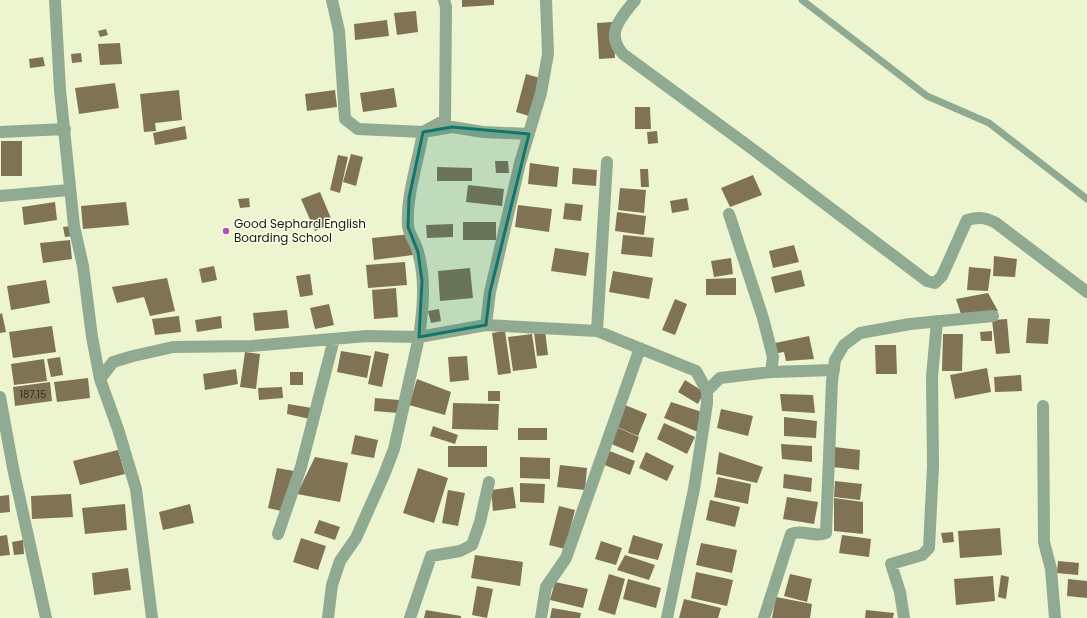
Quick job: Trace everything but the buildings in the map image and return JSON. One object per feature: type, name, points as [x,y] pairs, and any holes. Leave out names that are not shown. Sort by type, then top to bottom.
[{"type":"street","points":[[55,0],[60,90],[65,129],[69,190],[83,266],[92,337],[100,379],[118,429],[136,489],[152,618]]},
{"type":"street","points":[[332,0],[339,31],[345,119],[358,129],[423,132],[452,127],[483,132],[530,134]]},
{"type":"street","points":[[328,618],[332,585],[340,561],[356,538],[394,449],[419,337],[423,312],[422,281],[418,252],[408,228],[409,198],[423,132],[445,120],[446,7],[444,0]]},
{"type":"street","points":[[486,325],[492,284],[520,163],[530,134],[541,93],[548,54],[546,0]]},
{"type":"street","points":[[635,0],[618,23],[614,36],[616,47],[623,54],[751,148],[922,278],[935,283],[942,276],[967,220],[977,217],[988,218],[996,223],[1087,292]]},
{"type":"street","points":[[0,132],[65,129]]},
{"type":"street","points":[[597,331],[607,162]]},
{"type":"street","points":[[0,196],[69,190]]},
{"type":"street","points":[[729,214],[774,357],[771,372]]},
{"type":"street","points":[[764,618],[791,534],[797,532],[820,536],[826,533],[834,370],[836,360],[844,345],[860,333],[937,321],[992,316]]},
{"type":"street","points":[[904,618],[900,592],[891,564],[922,555],[929,548],[933,466],[932,377],[937,321]]},
{"type":"street","points":[[100,379],[113,362],[173,347],[252,346],[367,336],[419,337],[486,325],[597,331],[696,371],[708,391],[707,403],[694,489],[666,618]]},
{"type":"street","points":[[278,534],[301,467],[334,339]]},
{"type":"street","points":[[541,618],[546,587],[566,558],[640,348]]},
{"type":"street","points":[[708,391],[720,378],[771,372],[834,370]]},
{"type":"street","points":[[0,397],[13,468],[46,618]]},
{"type":"street","points":[[1043,406],[1044,542],[1051,569],[1055,618]]},
{"type":"street","points":[[410,618],[430,556],[460,551],[472,545],[480,522],[489,482]]},
{"type":"lane","points":[[802,0],[927,96],[989,123],[1087,199]]},
{"type":"highlighted area","points":[[452,127],[529,134],[490,292],[486,325],[419,337],[422,281],[418,252],[408,227],[409,198],[423,132]]},
{"type":"place","name":"Good Sephard English Boarding School","points":[[226,231]]}]
